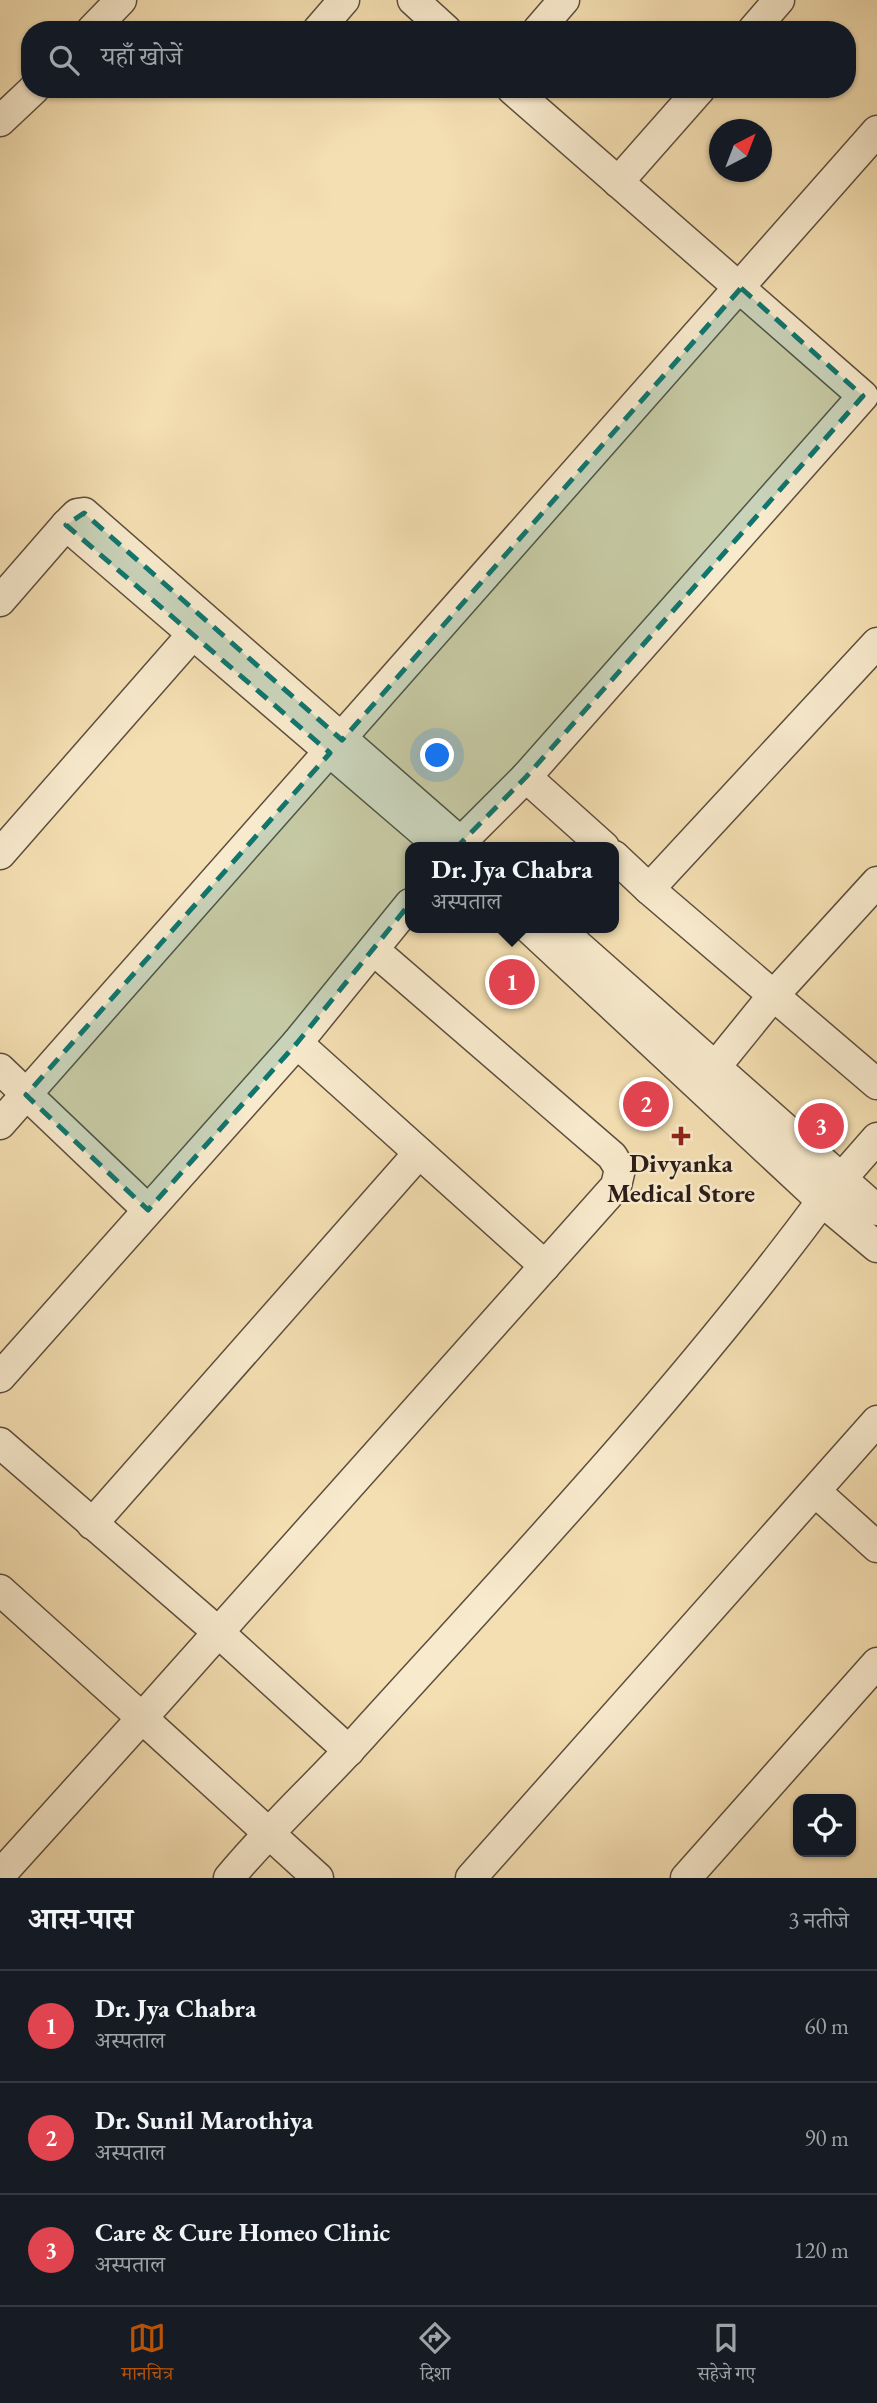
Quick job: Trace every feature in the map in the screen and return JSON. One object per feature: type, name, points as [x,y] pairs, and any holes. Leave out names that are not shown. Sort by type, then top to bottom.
[{"type":"street","points":[[101,21],[121,0]]},
{"type":"street","points":[[326,21],[344,0]]},
{"type":"street","points":[[414,0],[436,21]]},
{"type":"street","points":[[546,21],[564,0]]},
{"type":"street","points":[[760,21],[779,0]]},
{"type":"street","points":[[0,121],[24,98]]},
{"type":"street","points":[[460,842],[526,777],[872,395],[741,288],[522,98]]},
{"type":"street","points":[[618,182],[692,98]]},
{"type":"street","points":[[0,1124],[877,131]]},
{"type":"street","points":[[0,601],[66,525],[77,514],[84,513],[336,746]]},
{"type":"street","points":[[66,525],[192,635],[336,746],[451,842]]},
{"type":"street","points":[[0,855],[192,635]]},
{"type":"street","points":[[649,889],[877,643]]},
{"type":"street","points":[[526,777],[598,842]]},
{"type":"street","points":[[619,861],[772,997],[877,1084]]},
{"type":"street","points":[[707,1077],[772,997],[877,882]]},
{"type":"street","points":[[0,1377],[297,1043],[405,912]]},
{"type":"street","points":[[535,933],[707,1077],[832,1190],[877,1248]]},
{"type":"street","points":[[563,933],[707,1077]]},
{"type":"street","points":[[0,1875],[616,1186],[620,1169],[612,1156],[374,951]]},
{"type":"street","points":[[297,1043],[545,1266]]},
{"type":"street","points":[[0,1069],[148,1210]]},
{"type":"street","points":[[229,1878],[267,1832],[349,1751],[666,1400],[750,1298],[832,1190],[877,1138]]},
{"type":"street","points":[[92,1524],[419,1153]]},
{"type":"street","points":[[832,1190],[877,1210]]},
{"type":"street","points":[[485,1873],[877,1421]]},
{"type":"street","points":[[0,1444],[349,1751]]},
{"type":"street","points":[[816,1492],[877,1546]]},
{"type":"street","points":[[5,1606],[142,1718],[318,1878]]},
{"type":"street","points":[[686,1878],[877,1663]]},
{"type":"highlighted area","points":[[741,288],[863,396],[526,777],[450,854],[297,1043],[148,1210],[26,1095],[330,753],[66,525],[84,513],[342,740]]},
{"type":"place","name":"Dr. Jya Chabra","points":[[512,982]]},
{"type":"place","name":"Dr. Sunil Marothiya","points":[[646,1104]]},
{"type":"place","name":"Care & Cure Homeo Clinic","points":[[821,1126]]},
{"type":"place","name":"Divyanka Medical Store","points":[[681,1136]]}]
